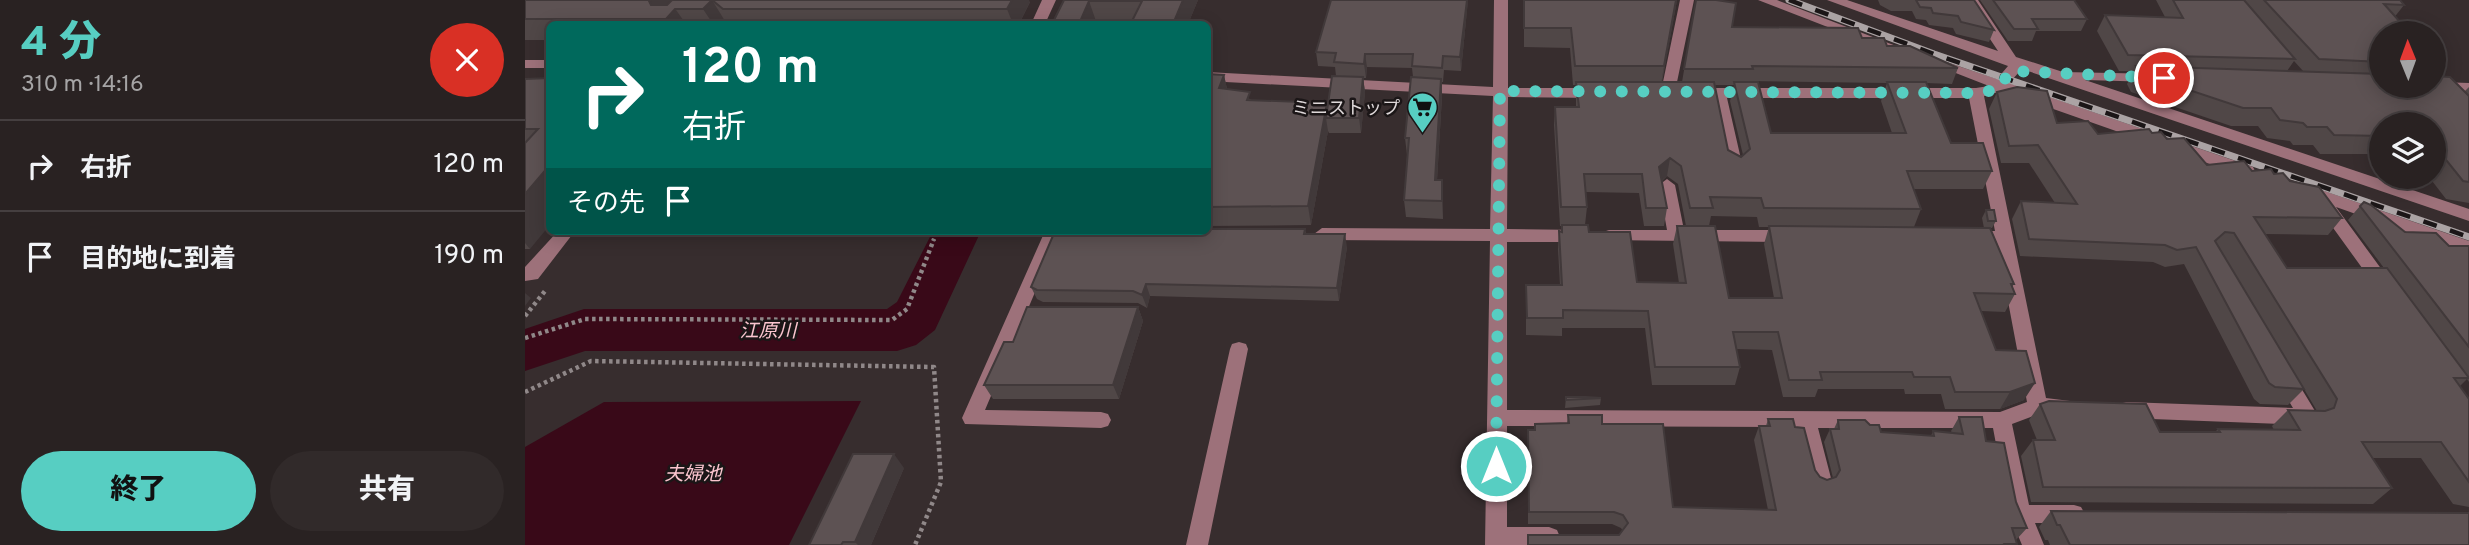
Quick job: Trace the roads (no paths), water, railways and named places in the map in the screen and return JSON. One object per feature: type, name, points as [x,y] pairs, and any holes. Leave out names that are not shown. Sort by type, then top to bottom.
[{"type":"street","points":[[1039,21],[1049,0]]},
{"type":"street","points":[[1501,0],[1496,541],[1572,537]]},
{"type":"street","points":[[1687,0],[1670,82],[1664,93],[1976,93],[1995,90],[2015,66]]},
{"type":"street","points":[[1765,0],[2000,86],[2267,177]]},
{"type":"street","points":[[1834,0],[2015,66],[2053,75],[2469,215]]},
{"type":"street","points":[[1971,0],[2015,66]]},
{"type":"street","points":[[525,64],[546,64]]},
{"type":"street","points":[[2053,75],[2172,79]]},
{"type":"street","points":[[1211,76],[1500,91],[1616,93]]},
{"type":"street","points":[[2447,87],[2469,88]]},
{"type":"street","points":[[1720,93],[1735,168]]},
{"type":"street","points":[[1976,93],[2038,406]]},
{"type":"street","points":[[2447,98],[2454,104]]},
{"type":"street","points":[[1667,185],[1677,236]]},
{"type":"street","points":[[2292,186],[2469,248]]},
{"type":"street","points":[[2318,195],[2397,303]]},
{"type":"street","points":[[1304,234],[1799,236]]},
{"type":"street","points":[[525,274],[532,274],[564,235]]},
{"type":"street","points":[[1056,235],[1018,312],[972,418],[1101,420]]},
{"type":"street","points":[[1949,237],[2004,237]]},
{"type":"street","points":[[1018,312],[1044,313]]},
{"type":"street","points":[[1197,545],[1239,349]]},
{"type":"street","points":[[2105,409],[2308,417],[2274,360]]},
{"type":"street","points":[[1497,418],[2001,420],[2038,406],[2078,407]]},
{"type":"street","points":[[1806,419],[1822,482]]},
{"type":"street","points":[[2001,420],[2020,514],[2033,545]]},
{"type":"street","points":[[2020,514],[2102,514]]},
{"type":"water","name":"夫婦池","points":[[861,401],[789,545],[525,545],[525,447],[604,402]]},
{"type":"waterway","name":"江原川","points":[[525,350],[584,330],[897,330],[916,316],[955,235]]},
{"type":"railway","points":[[1789,0],[1934,54],[2469,237]]},
{"type":"place","name":"ミニストップ","points":[[1423,135]]}]
